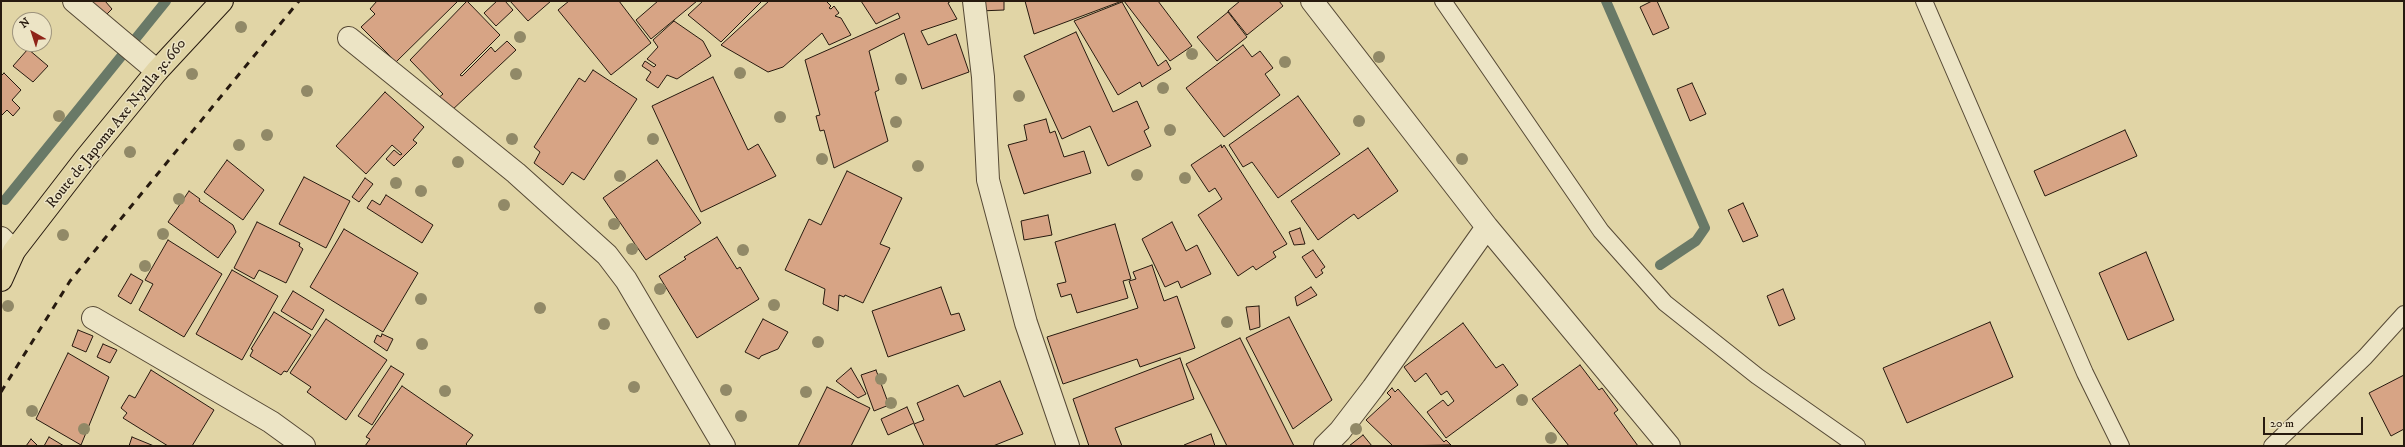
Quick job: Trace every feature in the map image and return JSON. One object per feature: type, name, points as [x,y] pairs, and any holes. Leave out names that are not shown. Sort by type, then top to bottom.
[{"type":"main road","name":"Route de Japoma Axe Nyalla 3c.660","points":[[1,280],[8,244],[157,71],[222,1]]},
{"type":"street","points":[[74,1],[157,71]]},
{"type":"street","points":[[974,1],[983,76],[988,180],[1026,323],[1068,446]]},
{"type":"street","points":[[1312,1],[1487,227],[1669,446]]},
{"type":"street","points":[[349,38],[516,173],[607,255],[626,280],[724,446]]},
{"type":"street","points":[[1325,446],[1340,431],[1373,388],[1487,227]]},
{"type":"street","points":[[93,318],[271,422],[304,446]]},
{"type":"lane","points":[[1443,1],[1601,231],[1664,303],[1757,376],[1857,446]]},
{"type":"lane","points":[[1924,1],[2086,373],[2121,446]]},
{"type":"lane","points":[[2272,446],[2364,357],[2404,314]]},
{"type":"building","points":[[86,1],[105,1],[112,9],[106,15]]},
{"type":"building","points":[[377,1],[458,1],[396,62],[361,27],[375,14],[370,9]]},
{"type":"building","points":[[467,1],[500,35],[460,75],[462,76],[491,47],[495,52],[507,41],[516,50],[450,112],[437,99],[443,94],[410,60]]},
{"type":"building","points":[[497,1],[505,1],[513,10],[496,26],[484,13]]},
{"type":"building","points":[[510,1],[551,1],[528,21]]},
{"type":"building","points":[[569,1],[619,1],[651,43],[611,75],[558,10]]},
{"type":"building","points":[[658,1],[697,1],[651,39],[636,20]]},
{"type":"building","points":[[703,1],[761,2],[721,42],[688,15]]},
{"type":"building","points":[[769,1],[829,1],[827,2],[831,6],[829,8],[831,9],[834,6],[839,13],[835,16],[841,18],[851,35],[829,45],[822,33],[783,67],[768,72],[721,45]]},
{"type":"building","points":[[861,1],[951,1],[948,3],[957,19],[921,31],[928,45],[956,34],[969,72],[922,89],[904,33],[869,51],[879,90],[875,92],[888,141],[834,168],[824,130],[820,131],[816,116],[820,115],[805,60],[900,18],[898,13],[876,24]]},
{"type":"building","points":[[979,1],[1004,1],[1004,10],[979,11]]},
{"type":"building","points":[[1025,1],[1122,1],[1034,34]]},
{"type":"building","points":[[1124,1],[1158,1],[1192,46],[1170,61]]},
{"type":"building","points":[[1240,1],[1279,1],[1283,6],[1247,35],[1228,11]]},
{"type":"building","points":[[1652,1],[1657,1],[1669,28],[1653,35],[1640,7]]},
{"type":"building","points":[[1122,2],[1158,66],[1166,60],[1171,69],[1142,87],[1140,82],[1118,95],[1074,21]]},
{"type":"building","points":[[1228,12],[1247,37],[1217,61],[1197,37]]},
{"type":"building","points":[[674,21],[703,41],[711,56],[677,79],[667,75],[658,88],[646,80],[651,72],[642,66],[645,61],[654,67],[656,65],[647,59],[658,47],[653,40]]},
{"type":"building","points":[[1076,32],[1113,112],[1137,101],[1149,128],[1144,131],[1151,146],[1108,166],[1090,126],[1062,139],[1024,56]]},
{"type":"building","points":[[1243,45],[1252,57],[1260,51],[1273,68],[1265,74],[1280,95],[1224,137],[1186,88]]},
{"type":"building","points":[[25,52],[32,52],[48,66],[33,82],[13,66]]},
{"type":"building","points":[[593,70],[637,99],[584,180],[572,172],[563,185],[534,163],[540,152],[534,147],[579,78],[585,82]]},
{"type":"building","points":[[4,73],[21,90],[12,100],[20,108],[13,116],[7,110],[1,116],[1,76]]},
{"type":"building","points":[[713,77],[748,150],[758,144],[776,176],[701,212],[652,106]]},
{"type":"building","points":[[1692,83],[1706,114],[1690,121],[1677,89]]},
{"type":"building","points":[[385,92],[424,127],[413,140],[417,143],[394,166],[386,159],[394,150],[400,155],[402,154],[392,145],[366,174],[336,146]]},
{"type":"building","points":[[1298,96],[1340,154],[1278,198],[1252,162],[1243,167],[1229,145]]},
{"type":"building","points":[[1046,119],[1050,133],[1055,131],[1064,157],[1084,151],[1091,173],[1024,194],[1008,145],[1027,140],[1024,125]]},
{"type":"building","points":[[2125,130],[2137,156],[2045,196],[2034,171]]},
{"type":"building","points":[[1221,145],[1222,148],[1224,145],[1287,244],[1273,252],[1276,257],[1256,270],[1253,266],[1238,276],[1198,215],[1222,199],[1215,188],[1209,192],[1191,165]]},
{"type":"building","points":[[1368,148],[1398,191],[1358,219],[1354,214],[1318,240],[1291,201]]},
{"type":"building","points":[[227,160],[264,190],[243,220],[204,192]]},
{"type":"building","points":[[657,160],[701,223],[646,260],[603,198]]},
{"type":"building","points":[[847,171],[902,198],[880,244],[890,248],[863,303],[845,295],[844,297],[839,295],[838,311],[823,304],[825,289],[785,270],[809,219],[821,225]]},
{"type":"building","points":[[304,177],[350,201],[326,248],[279,224]]},
{"type":"building","points":[[365,178],[373,184],[359,202],[352,197]]},
{"type":"building","points":[[189,191],[200,199],[199,201],[233,225],[236,232],[218,258],[168,222]]},
{"type":"building","points":[[386,195],[433,225],[422,243],[367,208],[372,200],[380,205]]},
{"type":"building","points":[[1743,203],[1758,236],[1743,242],[1728,210]]},
{"type":"building","points":[[1048,215],[1052,235],[1024,240],[1021,221]]},
{"type":"building","points":[[257,222],[300,243],[299,246],[303,249],[286,283],[259,270],[254,279],[234,268]]},
{"type":"building","points":[[1172,222],[1186,251],[1197,245],[1211,274],[1181,288],[1178,281],[1165,287],[1142,239]]},
{"type":"building","points":[[1115,224],[1131,279],[1123,281],[1128,298],[1077,313],[1071,294],[1061,297],[1057,284],[1066,282],[1055,242]]},
{"type":"building","points":[[1300,228],[1305,244],[1294,245],[1289,232]]},
{"type":"building","points":[[344,229],[418,273],[383,332],[310,287]]},
{"type":"building","points":[[717,237],[737,269],[740,267],[759,299],[697,338],[659,276],[686,259],[684,257]]},
{"type":"building","points":[[168,240],[222,274],[184,337],[139,310],[153,284],[145,280]]},
{"type":"building","points":[[1313,250],[1325,267],[1321,270],[1323,273],[1316,278],[1302,257]]},
{"type":"building","points":[[2146,252],[2174,320],[2128,340],[2099,273]]},
{"type":"building","points":[[1152,265],[1164,301],[1177,296],[1195,348],[1140,367],[1137,359],[1063,384],[1047,337],[1138,308],[1129,281],[1136,279],[1133,272]]},
{"type":"building","points":[[232,270],[278,296],[242,360],[196,334]]},
{"type":"building","points":[[131,274],[143,281],[131,304],[118,296]]},
{"type":"building","points":[[941,287],[951,315],[959,313],[965,330],[888,357],[872,311]]},
{"type":"building","points":[[1311,287],[1317,295],[1297,306],[1295,297]]},
{"type":"building","points":[[1783,289],[1795,319],[1779,326],[1767,296]]},
{"type":"building","points":[[293,291],[324,310],[312,330],[281,311]]},
{"type":"building","points":[[1259,306],[1260,327],[1250,330],[1246,307]]},
{"type":"building","points":[[274,312],[311,335],[287,372],[284,371],[281,375],[250,356],[253,350],[251,349]]},
{"type":"building","points":[[1289,317],[1332,400],[1293,429],[1246,338]]},
{"type":"building","points":[[326,319],[387,360],[346,420],[307,392],[311,387],[290,373]]},
{"type":"building","points":[[763,319],[788,332],[778,349],[761,356],[759,359],[745,352]]},
{"type":"building","points":[[1990,322],[2013,377],[1907,423],[1883,368]]},
{"type":"building","points":[[1463,323],[1496,368],[1503,364],[1518,385],[1446,438],[1427,412],[1443,400],[1448,406],[1454,401],[1447,391],[1441,395],[1426,373],[1415,382],[1404,367]]},
{"type":"building","points":[[78,330],[93,336],[86,352],[72,346]]},
{"type":"building","points":[[382,334],[393,339],[387,351],[374,342],[377,335],[381,337]]},
{"type":"building","points":[[1240,338],[1294,446],[1227,446],[1186,364]]},
{"type":"building","points":[[103,344],[117,350],[110,363],[97,357]]},
{"type":"building","points":[[68,353],[109,377],[81,445],[36,419]]},
{"type":"building","points":[[1180,358],[1194,399],[1115,428],[1122,446],[1089,446],[1073,399]]},
{"type":"building","points":[[1580,365],[1599,390],[1602,388],[1618,410],[1614,413],[1638,446],[1569,446],[1532,399]]},
{"type":"building","points":[[391,366],[404,374],[372,425],[358,416]]},
{"type":"building","points":[[851,368],[866,394],[858,398],[836,381]]},
{"type":"building","points":[[151,370],[214,410],[192,446],[168,446],[123,418],[127,413],[121,408],[129,395],[135,398]]},
{"type":"building","points":[[876,370],[889,405],[874,411],[861,375]]},
{"type":"building","points":[[2404,375],[2404,429],[2391,436],[2369,393]]},
{"type":"building","points":[[1000,381],[1023,434],[993,446],[924,446],[914,424],[924,420],[917,403],[958,385],[964,397]]},
{"type":"building","points":[[402,386],[473,435],[466,444],[468,446],[365,446],[370,439],[366,437]]},
{"type":"building","points":[[827,387],[870,408],[851,446],[798,446]]},
{"type":"building","points":[[1392,388],[1395,392],[1398,389],[1444,442],[1446,440],[1451,445],[1393,446],[1366,420],[1391,397],[1387,393]]},
{"type":"building","points":[[907,407],[914,423],[888,435],[881,419]]},
{"type":"building","points":[[1211,434],[1215,446],[1184,446],[1184,445]]},
{"type":"building","points":[[1363,435],[1372,446],[1349,446]]},
{"type":"building","points":[[49,437],[64,446],[44,446]]},
{"type":"building","points":[[132,437],[154,446],[129,446]]},
{"type":"building","points":[[31,439],[38,446],[26,446]]},
{"type":"waterway","points":[[5,200],[166,1]]},
{"type":"waterway","points":[[1606,1],[1705,228],[1696,241],[1660,265]]},
{"type":"railway","points":[[1,392],[70,281],[299,1]]}]
